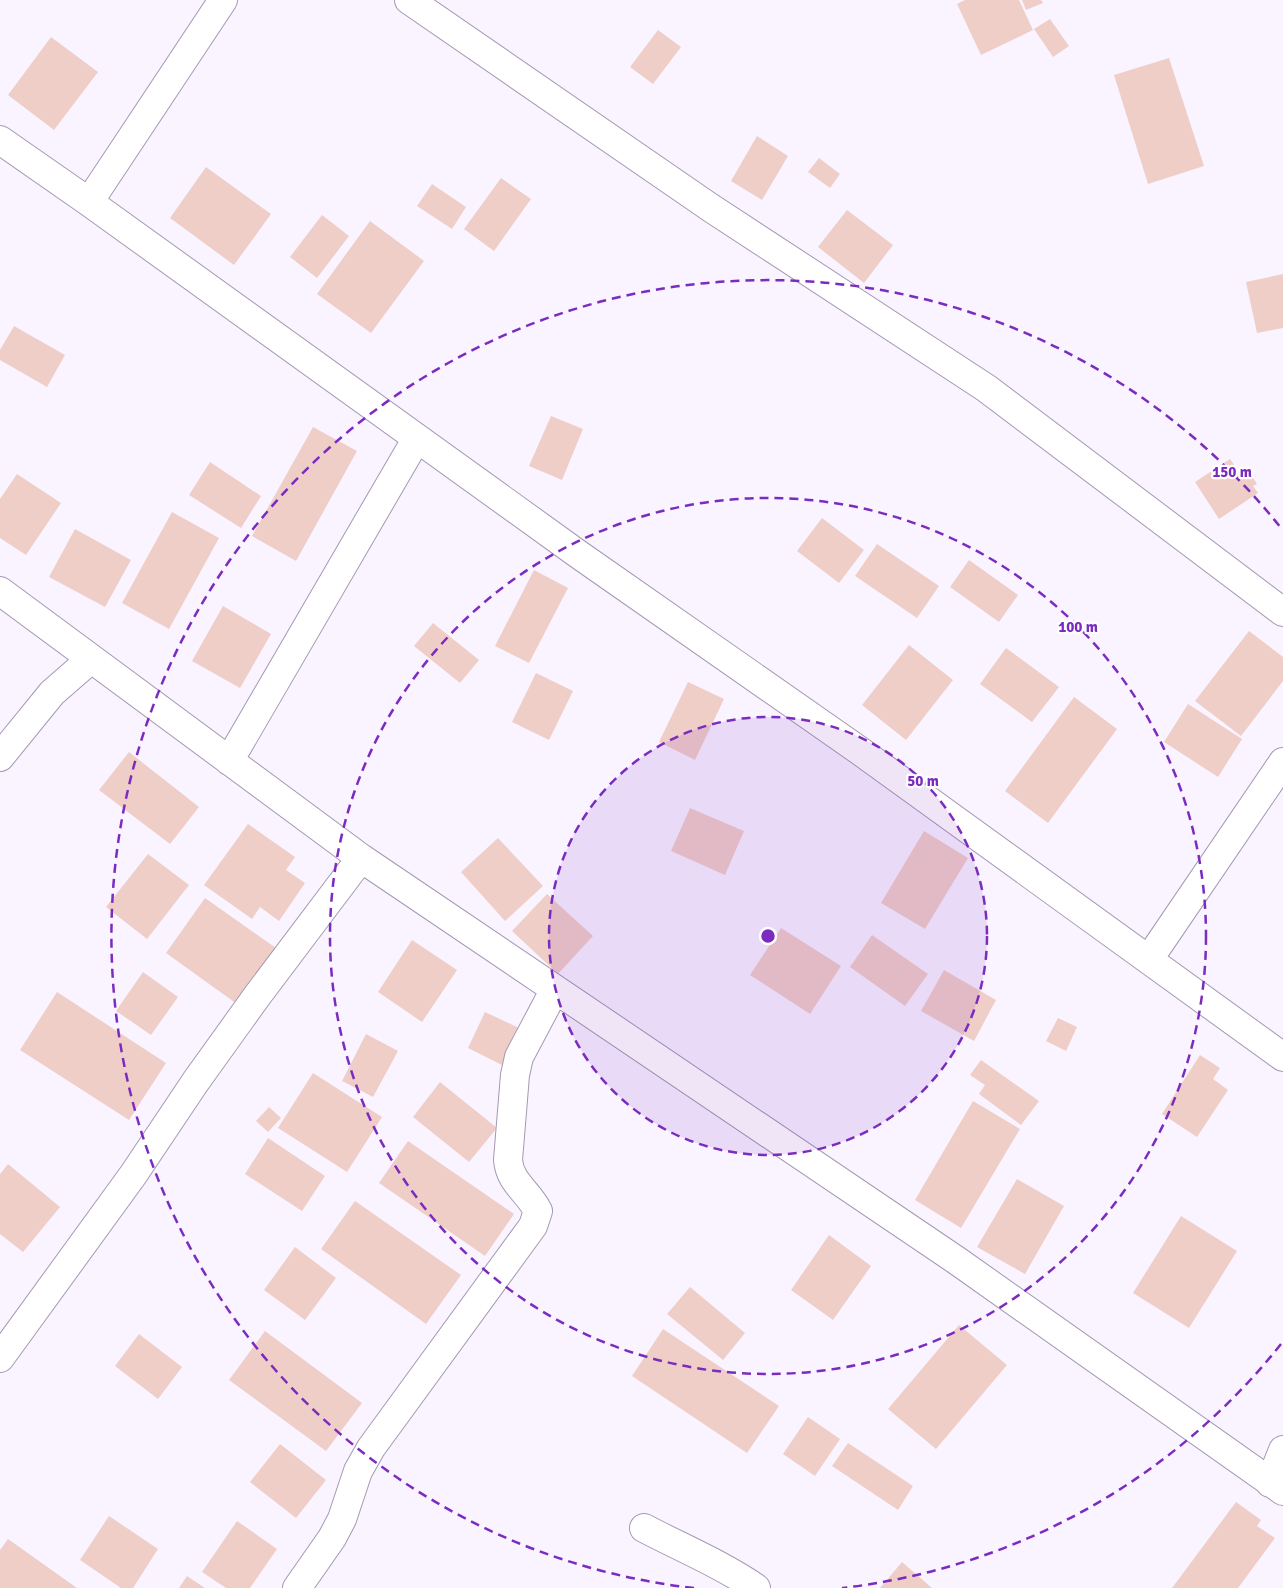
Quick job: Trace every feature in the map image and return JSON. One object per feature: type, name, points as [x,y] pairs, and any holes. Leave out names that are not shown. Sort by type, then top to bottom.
[{"type":"street","points":[[89,202],[223,0]]},
{"type":"street","points":[[409,0],[711,208],[986,388],[1283,612]]},
{"type":"street","points":[[0,140],[578,554],[860,751],[1283,1057]]},
{"type":"street","points":[[229,761],[417,438]]},
{"type":"street","points":[[0,591],[361,858],[964,1266],[1276,1487],[1283,1450]]},
{"type":"street","points":[[0,757],[52,693],[91,659]]},
{"type":"street","points":[[1149,959],[1283,762]]},
{"type":"street","points":[[0,1358],[133,1175],[196,1081],[257,996],[361,858]]},
{"type":"street","points":[[297,1588],[332,1538],[342,1519],[358,1471],[371,1448],[533,1226],[538,1210],[533,1200],[514,1180],[508,1170],[515,1075],[519,1057],[555,989]]},
{"type":"street","points":[[644,1528],[693,1554],[721,1565],[756,1588]]},
{"type":"building","points":[[965,0],[1019,0],[1033,30],[981,55],[957,4]]},
{"type":"building","points":[[1022,0],[1041,0],[1043,3],[1026,10]]},
{"type":"building","points":[[1050,19],[1069,46],[1053,57],[1034,29]]},
{"type":"building","points":[[658,30],[681,47],[653,84],[630,67]]},
{"type":"building","points":[[51,37],[98,72],[54,130],[8,95]]},
{"type":"building","points":[[1169,58],[1204,166],[1148,184],[1114,75]]},
{"type":"building","points":[[757,136],[788,156],[762,200],[731,181]]},
{"type":"building","points":[[819,158],[840,174],[830,188],[808,172]]},
{"type":"building","points":[[206,167],[271,214],[234,265],[170,218]]},
{"type":"building","points":[[501,178],[531,199],[494,251],[464,229]]},
{"type":"building","points":[[432,184],[466,207],[452,229],[417,206]]},
{"type":"building","points":[[847,210],[893,245],[864,283],[818,247]]},
{"type":"building","points":[[322,215],[349,236],[317,278],[290,257]]},
{"type":"building","points":[[370,221],[424,261],[371,333],[317,294]]},
{"type":"building","points":[[1283,274],[1283,328],[1257,333],[1246,282]]},
{"type":"building","points":[[14,326],[65,355],[47,387],[0,360],[0,350]]},
{"type":"building","points":[[551,416],[583,429],[562,480],[529,466]]},
{"type":"building","points":[[313,427],[357,451],[296,561],[252,536]]},
{"type":"building","points":[[1230,459],[1239,472],[1246,467],[1257,484],[1253,486],[1258,493],[1219,519],[1195,482]]},
{"type":"building","points":[[210,462],[261,496],[241,528],[189,495]]},
{"type":"building","points":[[17,474],[61,503],[26,555],[0,538],[0,499]]},
{"type":"building","points":[[172,512],[219,538],[169,629],[122,603]]},
{"type":"building","points":[[822,518],[864,550],[839,583],[797,551]]},
{"type":"building","points":[[75,529],[131,560],[105,607],[49,577]]},
{"type":"building","points":[[877,544],[939,586],[917,618],[855,576]]},
{"type":"building","points":[[969,560],[1018,595],[999,622],[950,587]]},
{"type":"building","points":[[534,570],[568,588],[529,663],[495,646]]},
{"type":"building","points":[[223,606],[271,634],[240,688],[192,661]]},
{"type":"building","points":[[433,623],[479,660],[460,683],[414,646]]},
{"type":"building","points":[[1249,631],[1283,657],[1283,681],[1241,736],[1195,701]]},
{"type":"building","points":[[909,645],[953,680],[906,740],[862,705]]},
{"type":"building","points":[[1006,648],[1059,687],[1032,722],[980,684]]},
{"type":"building","points":[[536,673],[573,691],[549,740],[512,722]]},
{"type":"building","points":[[688,682],[724,699],[695,760],[659,742]]},
{"type":"building","points":[[1074,697],[1117,729],[1048,823],[1005,791]]},
{"type":"building","points":[[1188,704],[1242,739],[1218,777],[1164,742]]},
{"type":"building","points":[[129,752],[199,807],[170,844],[99,790]]},
{"type":"building","points":[[690,808],[744,831],[725,875],[671,851]]},
{"type":"building","points":[[248,824],[295,857],[286,870],[305,883],[279,921],[260,907],[252,919],[204,885]]},
{"type":"building","points":[[924,831],[968,858],[925,929],[881,903]]},
{"type":"building","points":[[498,838],[543,886],[505,921],[461,872]]},
{"type":"building","points":[[148,854],[189,885],[147,939],[106,907]]},
{"type":"building","points":[[547,894],[593,936],[558,974],[512,931]]},
{"type":"building","points":[[205,898],[276,948],[237,1004],[166,953]]},
{"type":"building","points":[[781,928],[841,966],[810,1014],[750,975]]},
{"type":"building","points":[[872,935],[928,974],[905,1006],[850,967]]},
{"type":"building","points":[[412,940],[457,970],[422,1022],[378,992]]},
{"type":"building","points":[[944,970],[996,1000],[974,1041],[921,1011]]},
{"type":"building","points":[[143,972],[178,997],[151,1035],[116,1011]]},
{"type":"building","points":[[57,992],[166,1063],[129,1120],[20,1050]]},
{"type":"building","points":[[485,1012],[521,1029],[504,1066],[468,1048]]},
{"type":"building","points":[[1058,1018],[1077,1027],[1066,1051],[1046,1041]]},
{"type":"building","points":[[366,1034],[398,1051],[373,1097],[342,1081]]},
{"type":"building","points":[[1200,1055],[1220,1068],[1213,1079],[1228,1090],[1197,1137],[1162,1114]]},
{"type":"building","points":[[981,1060],[1039,1101],[1021,1125],[979,1094],[985,1085],[970,1075]]},
{"type":"building","points":[[313,1073],[382,1117],[347,1172],[278,1128]]},
{"type":"building","points":[[440,1082],[497,1128],[469,1162],[413,1117]]},
{"type":"building","points":[[973,1101],[1020,1129],[961,1228],[915,1200]]},
{"type":"building","points":[[269,1107],[281,1118],[268,1132],[256,1121]]},
{"type":"building","points":[[268,1138],[325,1176],[302,1211],[245,1174]]},
{"type":"building","points":[[408,1141],[514,1214],[485,1256],[379,1183]]},
{"type":"building","points":[[8,1164],[60,1207],[23,1252],[0,1234],[0,1174]]},
{"type":"building","points":[[1017,1179],[1064,1206],[1025,1274],[977,1247]]},
{"type":"building","points":[[355,1201],[461,1275],[426,1324],[321,1249]]},
{"type":"building","points":[[1181,1216],[1237,1251],[1189,1328],[1133,1293]]},
{"type":"building","points":[[829,1235],[871,1266],[833,1320],[791,1290]]},
{"type":"building","points":[[295,1247],[336,1278],[305,1320],[264,1290]]},
{"type":"building","points":[[690,1287],[745,1333],[723,1360],[667,1314]]},
{"type":"building","points":[[959,1325],[1007,1365],[936,1449],[888,1409]]},
{"type":"building","points":[[663,1329],[779,1406],[747,1453],[632,1376]]},
{"type":"building","points":[[265,1331],[362,1403],[326,1451],[229,1380]]},
{"type":"building","points":[[139,1334],[182,1367],[158,1399],[115,1366]]},
{"type":"building","points":[[808,1417],[840,1439],[815,1476],[783,1454]]},
{"type":"building","points":[[848,1443],[913,1486],[898,1510],[832,1466]]},
{"type":"building","points":[[280,1444],[326,1480],[296,1518],[250,1482]]},
{"type":"building","points":[[1236,1502],[1261,1520],[1257,1526],[1275,1538],[1238,1588],[1172,1588]]},
{"type":"building","points":[[109,1516],[158,1549],[133,1588],[121,1588],[80,1560]]},
{"type":"building","points":[[237,1521],[277,1549],[250,1588],[226,1588],[202,1572]]},
{"type":"building","points":[[8,1539],[77,1588],[0,1588],[0,1550]]},
{"type":"building","points":[[902,1562],[932,1588],[880,1588]]},
{"type":"building","points":[[187,1576],[205,1588],[179,1588]]}]
